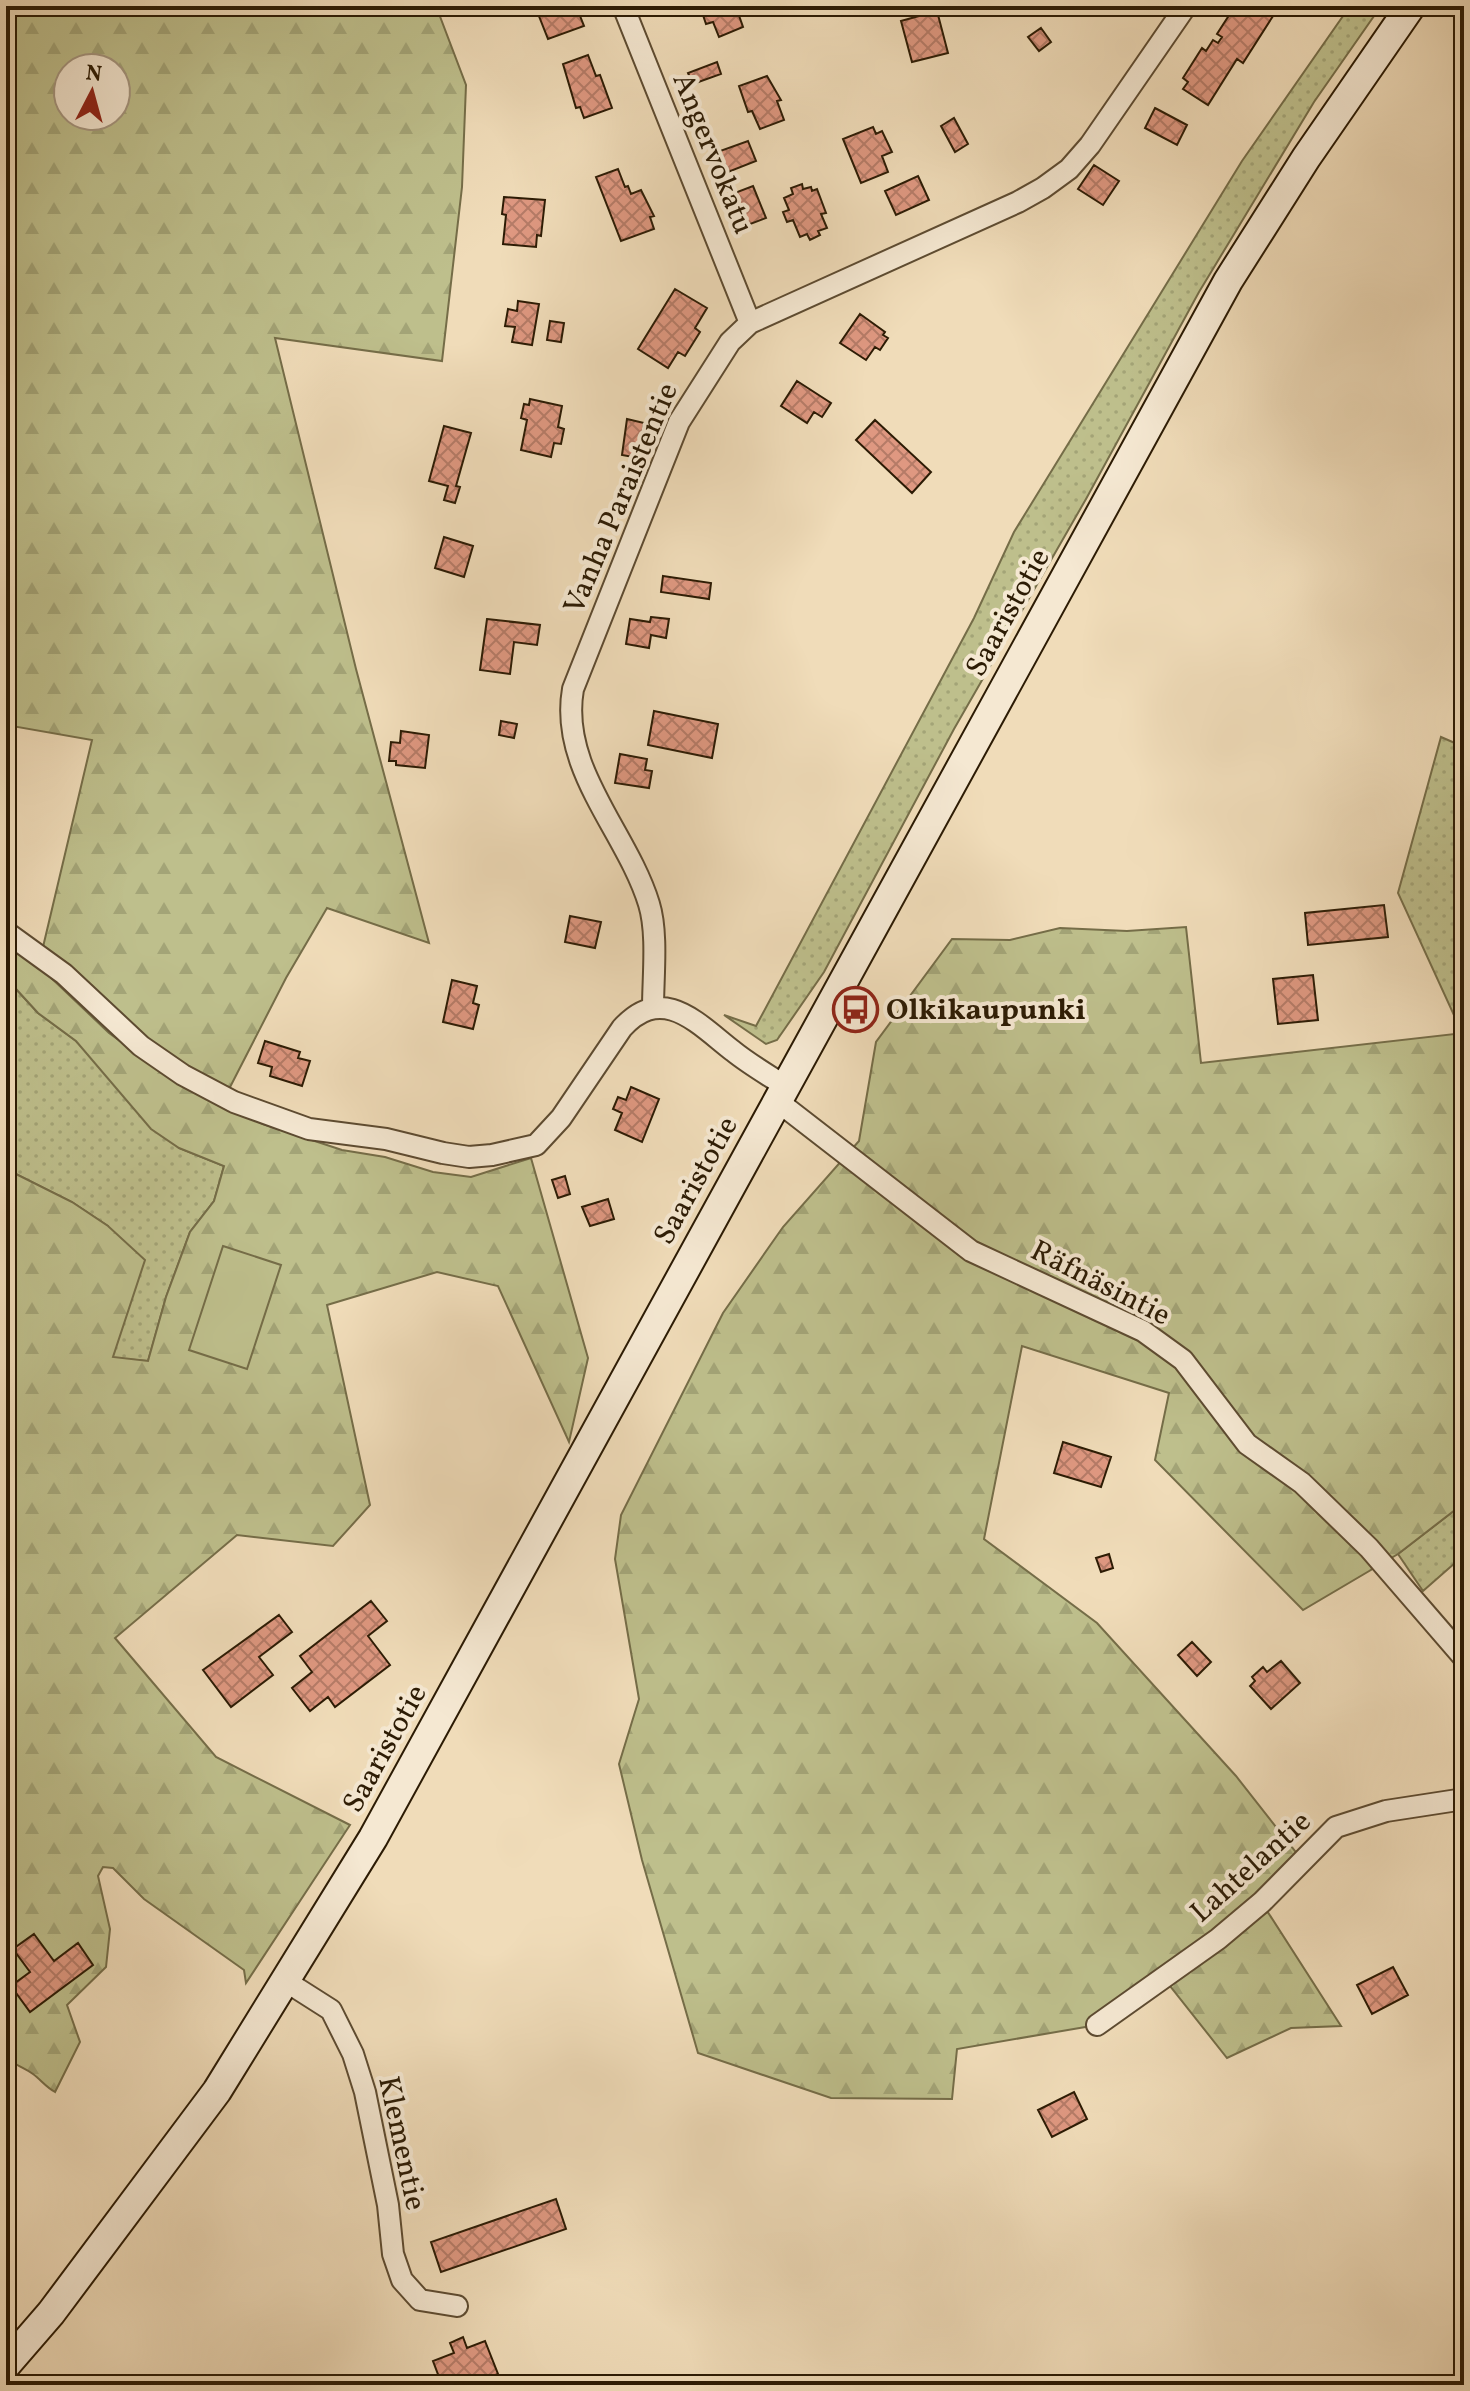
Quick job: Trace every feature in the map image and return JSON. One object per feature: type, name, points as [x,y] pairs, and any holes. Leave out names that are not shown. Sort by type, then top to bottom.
[{"type":"main road","name":"Saaristotie","points":[[6,2365],[70,2288],[217,2091],[373,1838],[1228,281],[1306,158],[1411,6]]},
{"type":"street","name":"Angervokatu","points":[[623,6],[750,323]]},
{"type":"street","name":"Vanha Paraistentie","points":[[653,1008],[650,905],[629,856],[582,767],[572,733],[570,710],[573,689],[679,422],[730,342],[750,323],[1018,202],[1069,169],[1090,145],[1186,6]]},
{"type":"street","points":[[6,932],[64,974],[141,1046],[183,1075],[234,1102],[309,1129],[386,1139],[469,1157],[536,1145],[561,1118],[622,1028],[634,1015],[653,1008]]},
{"type":"street","name":"Räfnäsintie","points":[[653,1008],[689,1016],[971,1251],[1143,1331],[1183,1360],[1247,1444],[1302,1483],[1369,1548],[1464,1658]]},
{"type":"street","name":"Lahtelantie","points":[[1097,2025],[1218,1939],[1262,1902],[1336,1827],[1386,1811],[1464,1799]]},
{"type":"street","name":"Klementie","points":[[287,1982],[331,2010],[353,2054],[365,2092],[388,2205],[393,2254],[402,2280],[420,2300],[457,2306]]},
{"type":"green space","points":[[6,6],[436,6],[466,85],[462,187],[442,361],[275,338],[356,669],[429,943],[327,908],[286,978],[228,1091],[158,1048],[43,947],[92,740],[6,725]]},
{"type":"green space","points":[[1350,6],[1381,6],[1314,102],[1199,292],[1086,499],[954,729],[824,972],[777,1040],[766,1044],[724,1015],[756,1026],[974,618],[1014,532],[1242,161]]},
{"type":"green space","points":[[1441,737],[1464,747],[1464,1037],[1398,893]]},
{"type":"green space","points":[[1186,927],[1201,1063],[1463,1033],[1464,1503],[1398,1554],[1303,1610],[1155,1460],[1169,1393],[1022,1346],[984,1539],[1097,1623],[1236,1776],[1302,1860],[1262,1903],[1341,2026],[1291,2028],[1227,2058],[1162,1976],[1097,2025],[957,2049],[952,2099],[831,2098],[698,2053],[642,1860],[619,1764],[639,1699],[615,1559],[621,1515],[723,1313],[783,1227],[859,1141],[876,1042],[952,939],[1010,940],[1060,928],[1127,931]]},
{"type":"green space","points":[[6,941],[46,973],[109,1033],[150,1063],[224,1106],[263,1124],[342,1150],[385,1157],[433,1172],[471,1177],[531,1158],[588,1358],[569,1442],[498,1286],[437,1272],[327,1305],[370,1505],[333,1546],[237,1535],[115,1638],[216,1757],[350,1825],[246,1983],[244,1970],[144,1899],[113,1868],[103,1867],[98,1876],[110,1929],[106,1967],[67,2005],[80,2042],[55,2092],[6,2053],[6,1169],[72,1202],[108,1226],[145,1260],[113,1357],[148,1361],[166,1297],[190,1232],[214,1201],[224,1166],[179,1148],[151,1129],[76,1041],[38,1013],[6,978]]},
{"type":"green space","points":[[6,978],[38,1013],[76,1041],[179,1148],[224,1166],[214,1201],[190,1232],[166,1297],[148,1361],[113,1358],[108,1226],[72,1202],[6,1169]]},
{"type":"green space","points":[[223,1246],[281,1265],[247,1369],[189,1350]]},
{"type":"green space","points":[[1464,1503],[1464,1555],[1423,1591],[1398,1554]]},
{"type":"building","points":[[535,6],[576,6],[584,26],[548,39]]},
{"type":"building","points":[[707,6],[739,6],[736,7],[743,27],[719,37],[713,22],[706,24],[702,12],[708,9]]},
{"type":"building","points":[[1235,6],[1257,6],[1273,16],[1243,63],[1237,59],[1208,105],[1183,89],[1188,82],[1183,78],[1202,48],[1206,51],[1213,40],[1218,43],[1222,37],[1217,34]]},
{"type":"building","points":[[937,11],[948,53],[912,62],[901,21]]},
{"type":"building","points":[[1041,28],[1051,42],[1039,51],[1028,37]]},
{"type":"building","points":[[588,55],[596,76],[600,75],[612,108],[584,118],[580,107],[576,108],[563,64]]},
{"type":"building","points":[[717,62],[721,74],[693,84],[688,73]]},
{"type":"building","points":[[767,76],[781,100],[777,101],[784,120],[760,129],[752,111],[748,112],[739,86]]},
{"type":"building","points":[[1155,108],[1187,125],[1177,145],[1145,128]]},
{"type":"building","points":[[954,118],[968,144],[955,152],[941,126]]},
{"type":"building","points":[[873,127],[876,134],[882,131],[892,152],[882,156],[888,172],[861,183],[843,139]]},
{"type":"building","points":[[748,141],[756,161],[728,172],[720,151]]},
{"type":"building","points":[[1094,165],[1119,181],[1103,205],[1078,189]]},
{"type":"building","points":[[618,169],[631,194],[641,190],[654,216],[650,217],[654,229],[621,241],[596,177]]},
{"type":"building","points":[[918,176],[929,200],[896,215],[885,191]]},
{"type":"building","points":[[802,184],[803,189],[817,189],[826,213],[821,214],[827,228],[818,231],[820,235],[810,240],[807,234],[800,237],[793,220],[787,222],[783,212],[789,210],[784,198],[793,194],[791,188]]},
{"type":"building","points":[[753,186],[766,218],[745,226],[732,194]]},
{"type":"building","points":[[504,197],[545,200],[541,236],[537,235],[536,247],[503,244]]},
{"type":"building","points":[[675,289],[707,308],[695,328],[700,332],[685,356],[678,352],[668,368],[638,349]]},
{"type":"building","points":[[518,301],[539,304],[532,345],[512,342],[515,327],[505,326],[508,309],[517,311]]},
{"type":"building","points":[[860,314],[885,332],[883,335],[888,338],[880,350],[875,347],[866,360],[840,343]]},
{"type":"building","points":[[550,321],[564,323],[561,342],[547,340]]},
{"type":"building","points":[[797,381],[831,403],[822,417],[814,412],[807,423],[781,406]]},
{"type":"building","points":[[530,399],[562,406],[558,427],[564,429],[561,444],[554,443],[551,457],[521,450],[527,420],[521,418],[524,404],[529,405]]},
{"type":"building","points":[[627,419],[644,423],[639,458],[622,455]]},
{"type":"building","points":[[875,420],[931,472],[912,493],[856,440]]},
{"type":"building","points":[[444,426],[471,433],[456,486],[460,487],[455,503],[444,500],[448,486],[429,481]]},
{"type":"building","points":[[444,537],[473,546],[464,577],[435,568]]},
{"type":"building","points":[[663,576],[711,583],[709,599],[661,592]]},
{"type":"building","points":[[651,617],[669,619],[666,638],[651,635],[649,648],[626,644],[630,619],[650,622]]},
{"type":"building","points":[[487,619],[540,625],[537,645],[514,642],[510,674],[480,670]]},
{"type":"building","points":[[654,711],[718,724],[712,758],[648,745]]},
{"type":"building","points":[[501,721],[517,724],[514,738],[499,735]]},
{"type":"building","points":[[401,731],[429,735],[425,768],[396,765],[396,761],[389,761],[391,742],[400,743]]},
{"type":"building","points":[[620,754],[647,759],[645,770],[652,771],[649,788],[615,783]]},
{"type":"building","points":[[1384,905],[1388,937],[1308,945],[1305,913]]},
{"type":"building","points":[[570,916],[601,922],[595,948],[565,942]]},
{"type":"building","points":[[1313,975],[1318,1020],[1278,1024],[1273,979]]},
{"type":"building","points":[[452,980],[477,986],[473,1003],[479,1005],[473,1029],[443,1022]]},
{"type":"building","points":[[265,1041],[300,1052],[298,1058],[310,1061],[302,1086],[270,1076],[272,1067],[258,1063]]},
{"type":"building","points":[[631,1087],[659,1099],[642,1142],[615,1130],[622,1113],[613,1109],[618,1097],[626,1100]]},
{"type":"building","points":[[565,1176],[570,1194],[558,1198],[552,1180]]},
{"type":"building","points":[[608,1199],[614,1219],[590,1226],[582,1207]]},
{"type":"building","points":[[1063,1442],[1111,1457],[1101,1487],[1054,1473]]},
{"type":"building","points":[[1109,1554],[1113,1568],[1101,1572],[1096,1558]]},
{"type":"building","points":[[371,1601],[387,1621],[368,1636],[390,1665],[335,1707],[328,1697],[310,1711],[292,1688],[312,1672],[300,1656]]},
{"type":"building","points":[[279,1615],[292,1632],[259,1657],[273,1675],[231,1707],[203,1670]]},
{"type":"building","points":[[1192,1642],[1211,1662],[1197,1676],[1178,1655]]},
{"type":"building","points":[[1281,1661],[1300,1683],[1271,1709],[1250,1686],[1255,1681],[1252,1677],[1263,1667],[1267,1672]]},
{"type":"building","points":[[34,1934],[54,1961],[78,1943],[93,1965],[30,2012],[11,1986],[30,1972],[13,1949]]},
{"type":"building","points":[[1393,1967],[1408,1995],[1372,2014],[1357,1985]]},
{"type":"building","points":[[1074,2092],[1087,2119],[1052,2137],[1038,2110]]},
{"type":"building","points":[[556,2199],[566,2229],[441,2272],[431,2242]]},
{"type":"building","points":[[463,2337],[467,2348],[485,2341],[498,2374],[470,2385],[442,2385],[433,2361],[454,2353],[450,2343]]},
{"type":"place","name":"Olkikaupunki","points":[[855,1009]]}]
